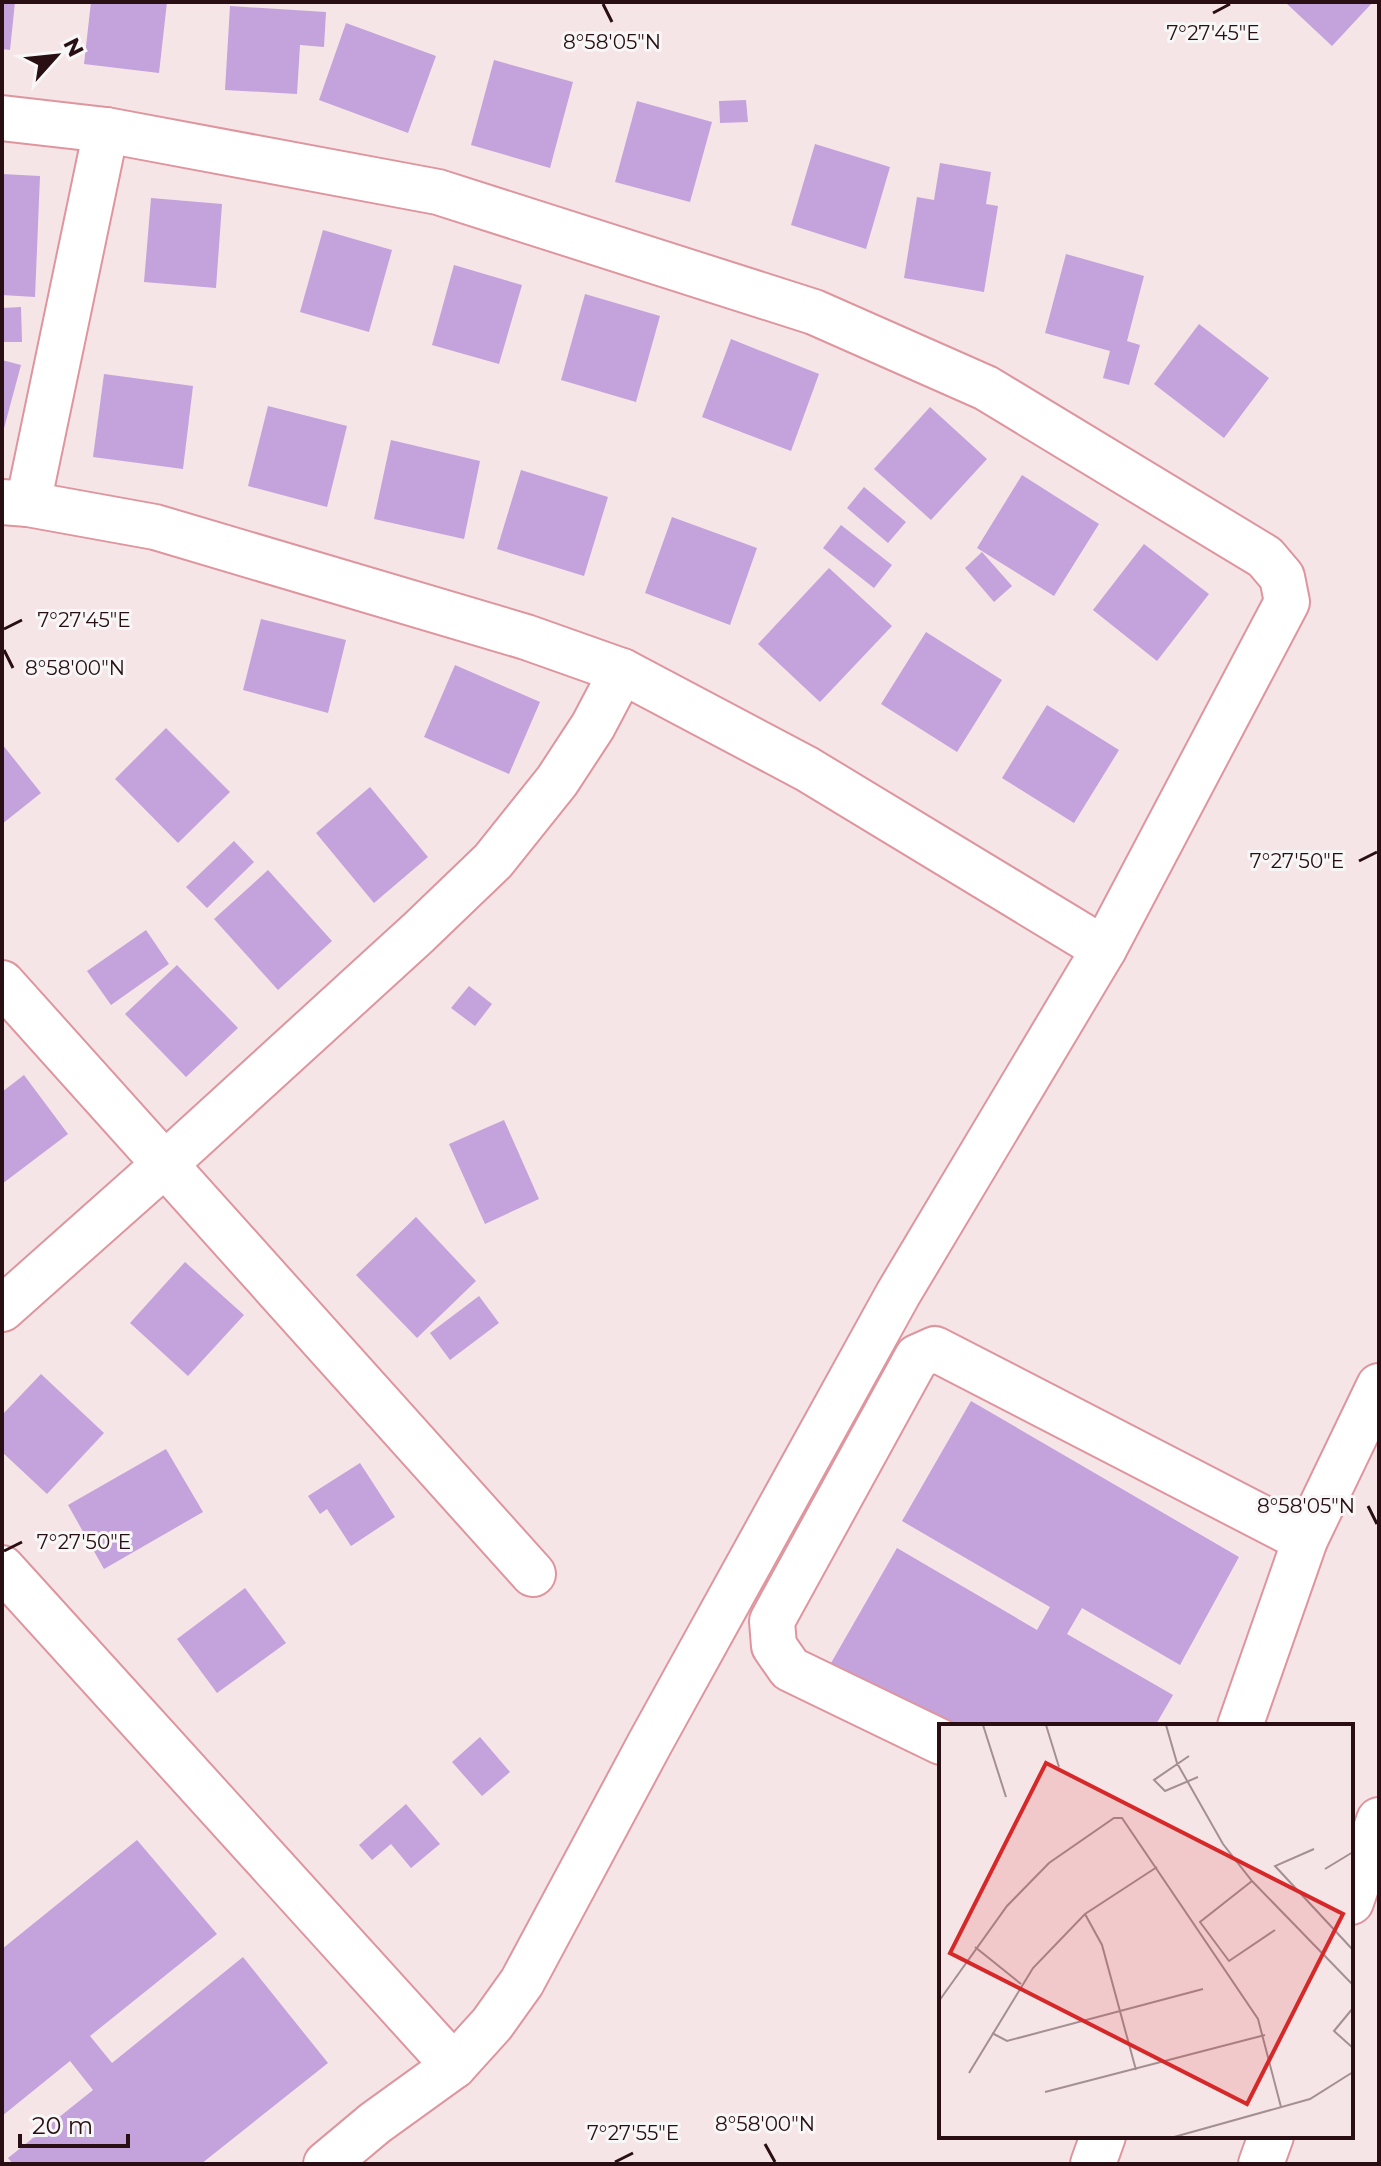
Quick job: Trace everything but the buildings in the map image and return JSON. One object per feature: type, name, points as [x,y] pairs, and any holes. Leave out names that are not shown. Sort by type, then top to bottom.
[{"type":"street","points":[[2,118],[106,130],[438,192],[814,312],[986,388],[1265,557],[1282,577],[1287,602],[1104,949],[898,1294],[522,1982],[492,2024],[454,2066],[375,2123],[326,2164]]},
{"type":"street","points":[[106,130],[15,503],[155,527],[526,637],[622,671],[807,769],[1104,949]]},
{"type":"street","points":[[2,1309],[164,1165],[493,861],[557,781],[593,726],[622,671]]},
{"type":"street","points":[[2,983],[533,1574]]},
{"type":"street","points":[[939,1741],[790,1669],[774,1646],[772,1621],[917,1357],[935,1349],[1305,1540]]},
{"type":"street","points":[[1241,1724],[1305,1540],[1379,1386]]},
{"type":"street","points":[[793,1485],[834,1507]]},
{"type":"street","points":[[2,1568],[454,2066]]},
{"type":"street","points":[[1353,1896],[1379,1820]]},
{"type":"street","points":[[1093,2164],[1102,2138]]},
{"type":"street","points":[[1261,2164],[1270,2138]]}]
